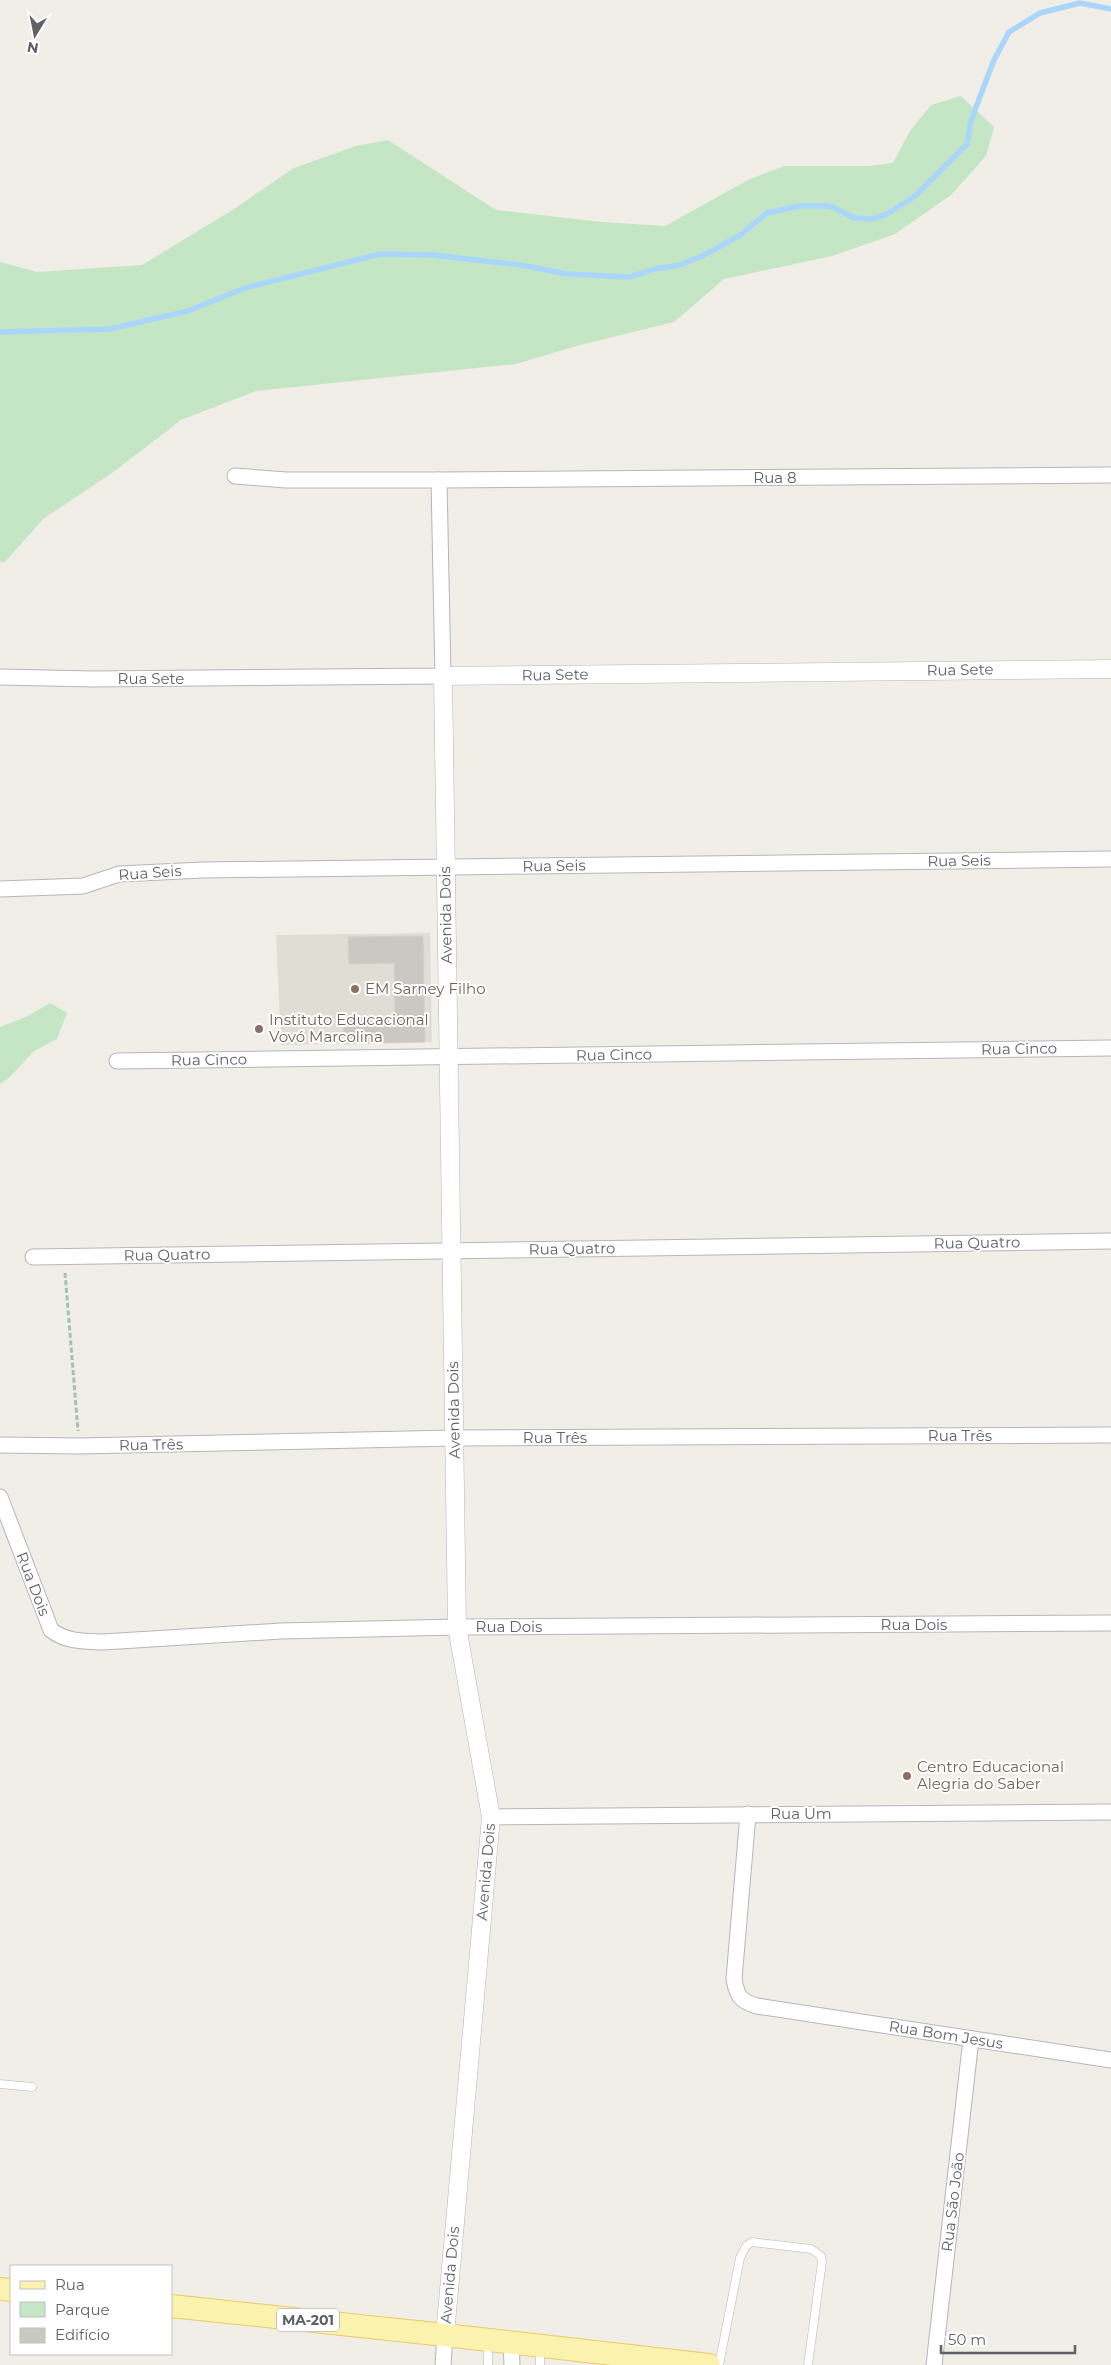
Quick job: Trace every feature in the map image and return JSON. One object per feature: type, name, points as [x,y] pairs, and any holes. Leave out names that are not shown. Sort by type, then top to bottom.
[{"type":"main road","name":"MA-201","points":[[172,2306],[511,2342],[540,2355],[709,2365]]},
{"type":"street","name":"Rua 8","points":[[235,476],[267,480],[439,480],[1111,475]]},
{"type":"street","name":"Avenida Dois","points":[[439,480],[458,1627],[491,1817],[445,2334]]},
{"type":"street","name":"Rua Sete","points":[[0,677],[94,679],[1111,669]]},
{"type":"street","name":"Rua Seis","points":[[0,889],[83,886],[108,877],[136,872],[1111,859]]},
{"type":"street","name":"Rua Cinco","points":[[117,1061],[1111,1048]]},
{"type":"street","name":"Rua Quatro","points":[[33,1257],[1111,1240]]},
{"type":"street","name":"Rua Três","points":[[0,1445],[79,1446],[454,1438],[1111,1435]]},
{"type":"street","name":"Rua Dois","points":[[0,1497],[51,1630],[67,1638],[103,1642],[281,1631],[458,1627],[1111,1623]]},
{"type":"street","name":"Rua Um","points":[[491,1817],[1111,1812]]},
{"type":"street","name":"Rua Bom Jesus","points":[[748,1814],[734,1979],[737,1995],[744,2002],[1111,2060]]},
{"type":"street","name":"Rua São João","points":[[934,2365],[971,2039]]},
{"type":"street","points":[[443,2365],[445,2334]]},
{"type":"street","points":[[511,2342],[512,2365]]},
{"type":"lane","points":[[0,2084],[32,2087]]},
{"type":"lane","points":[[719,2365],[740,2258],[746,2246],[752,2242],[811,2249],[821,2256],[822,2262],[808,2365]]},
{"type":"lane","points":[[488,2340],[488,2365]]},
{"type":"path","points":[[64,1257],[79,1446]]},
{"type":"shaded area","name":"EM Sarney Filho","points":[[430,933],[432,1042],[281,1045],[276,935]]},
{"type":"green space","points":[[961,96],[994,127],[986,156],[951,195],[895,234],[832,256],[724,279],[674,322],[580,345],[516,364],[256,391],[181,420],[112,473],[43,519],[5,562],[0,562],[0,262],[37,272],[142,265],[234,209],[294,168],[356,146],[388,140],[496,210],[602,222],[665,226],[748,180],[784,166],[869,166],[893,163],[910,131],[931,105]]},
{"type":"green space","points":[[50,1003],[67,1013],[57,1039],[34,1051],[8,1079],[0,1084],[0,1027],[26,1017]]},
{"type":"building","points":[[423,936],[425,1042],[344,1044],[343,1019],[395,1018],[394,963],[349,964],[348,937]]},
{"type":"waterway","points":[[0,332],[110,329],[188,311],[245,288],[380,254],[433,255],[521,265],[567,274],[630,277],[654,269],[680,265],[702,256],[739,236],[767,213],[799,206],[823,206],[833,207],[854,218],[871,219],[885,215],[914,197],[967,144],[971,121],[981,94],[994,60],[1009,32],[1040,13],[1080,3],[1111,9]]},
{"type":"place","name":"EM Sarney Filho","points":[[355,989]]},
{"type":"place","name":"Instituto Educacional Vovó Marcolina","points":[[259,1029]]},
{"type":"place","name":"Centro Educacional Alegria do Saber","points":[[907,1776]]}]
